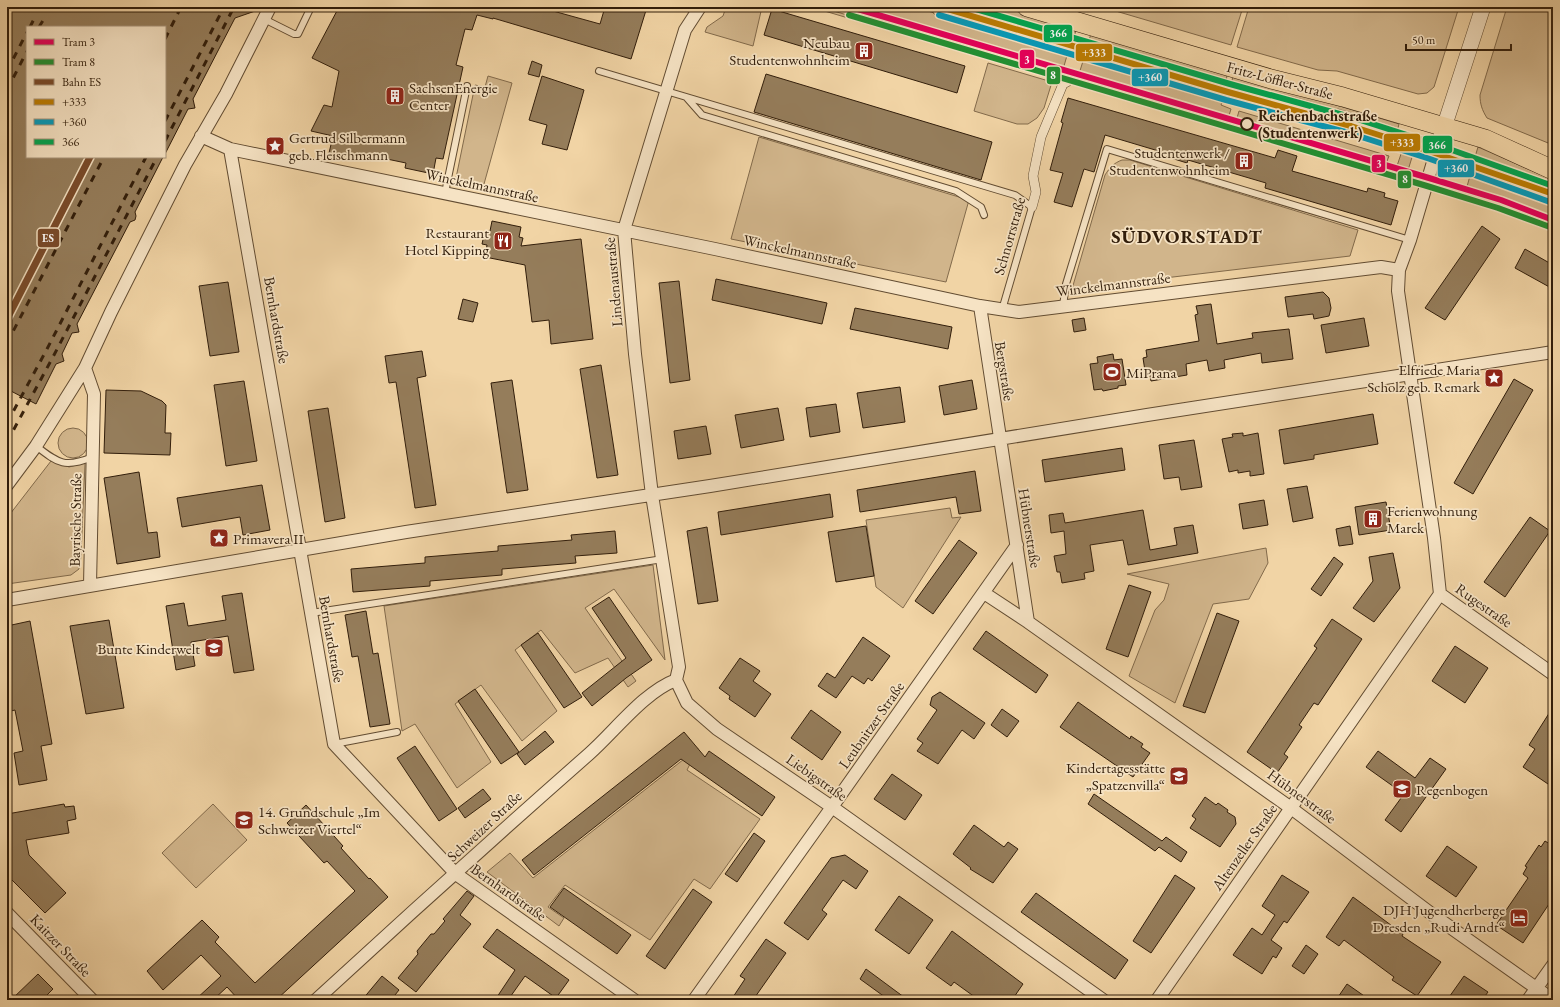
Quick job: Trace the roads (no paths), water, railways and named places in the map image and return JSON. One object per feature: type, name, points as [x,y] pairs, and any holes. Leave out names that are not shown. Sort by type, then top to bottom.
[{"type":"main road","name":"Fritz-Löffler-Straße","points":[[941,7],[1221,90],[1263,100],[1372,132],[1436,152],[1553,194]]},
{"type":"main road","name":"Fritz-Löffler-Straße","points":[[1027,7],[1271,79],[1343,97],[1445,127],[1504,147],[1553,170]]},
{"type":"street","points":[[7,485],[36,446],[85,368],[111,312],[185,165],[226,94],[270,7]]},
{"type":"street","name":"Lindenaustraße","points":[[652,495],[635,354],[624,230],[665,90],[685,30],[700,7]]},
{"type":"street","points":[[1436,152],[1483,7]]},
{"type":"street","name":"Schnorrstraße","points":[[1032,207],[1036,192],[1033,176],[1041,137],[1063,84],[1067,82]]},
{"type":"street","name":"Winckelmannstraße","points":[[201,136],[230,149],[624,230],[980,306],[1019,312],[1381,267],[1399,270]]},
{"type":"street","name":"Bernhardstraße","points":[[230,149],[334,744],[456,874],[634,1000]]},
{"type":"street","name":"Rugestraße","points":[[1436,152],[1410,240],[1399,270],[1398,291],[1434,538],[1440,594],[1553,674]]},
{"type":"street","name":"Bergstraße","points":[[980,306],[1000,439]]},
{"type":"street","points":[[7,600],[300,550],[561,508],[652,495],[1553,352]]},
{"type":"street","name":"Bayrische Straße","points":[[85,368],[94,394],[90,585]]},
{"type":"street","name":"Hübnerstraße","points":[[1000,439],[1028,622]]},
{"type":"street","points":[[652,495],[679,667],[676,680]]},
{"type":"street","name":"Leubnitzer Straße","points":[[694,1000],[1017,545]]},
{"type":"street","name":"Hübnerstraße","points":[[984,593],[1028,622],[1291,808],[1433,915],[1553,1000]]},
{"type":"street","name":"Altenzeller Straße","points":[[1157,1000],[1440,594]]},
{"type":"street","name":"Liebigstraße","points":[[676,680],[687,703],[717,729],[832,807],[1102,1000]]},
{"type":"street","name":"Schweizer Straße","points":[[316,1000],[650,696],[664,684],[676,680]]},
{"type":"street","name":"Kaitzer Straße","points":[[7,913],[92,1000]]},
{"type":"street","points":[[1528,1000],[1553,965]]},
{"type":"lane","points":[[264,19],[294,34],[298,34],[311,7]]},
{"type":"lane","points":[[599,71],[1015,195],[1032,207]]},
{"type":"lane","points":[[445,193],[467,86]]},
{"type":"lane","points":[[687,97],[702,116],[956,191],[981,206],[984,215]]},
{"type":"lane","points":[[1063,306],[1066,284],[1107,149],[1410,240]]},
{"type":"lane","name":"Schnorrstraße","points":[[1002,310],[1032,207]]},
{"type":"lane","name":"Bayrische Straße","points":[[36,446],[49,456],[65,464],[78,463],[93,457]]},
{"type":"lane","points":[[311,613],[663,559]]},
{"type":"lane","points":[[334,744],[397,732]]},
{"type":"railway","points":[[166,37],[181,7]]},
{"type":"railway","points":[[166,119],[224,7]]},
{"type":"railway","points":[[166,139],[234,7]]},
{"type":"railway","points":[[30,26],[36,15]]},
{"type":"railway","points":[[40,26],[44,19]]},
{"type":"railway","points":[[7,71],[26,34]]},
{"type":"railway","points":[[7,90],[26,53]]},
{"type":"railway","points":[[7,343],[103,158]]},
{"type":"railway","points":[[7,423],[145,158]]},
{"type":"railway","points":[[7,442],[156,158]]},
{"type":"tram line","name":"3","points":[[851,7],[1429,178],[1501,200],[1553,220]]},
{"type":"tram line","name":"8","points":[[849,15],[1427,186],[1498,208],[1550,227]]},
{"type":"rail line","name":"ES","points":[[7,319],[89,158]]},
{"type":"place","name":"Neubau Studentenwohnheim","points":[[864,51]]},
{"type":"place","name":"SachsenEnergie Center","points":[[395,96]]},
{"type":"place","name":"Reichenbachstraße (Studentenwerk)","points":[[1247,124]]},
{"type":"place","name":"Gertrud Silbermann geb. Fleischmann","points":[[275,146]]},
{"type":"place","name":"Studentenwerk / Studentenwohnheim","points":[[1244,161]]},
{"type":"place","name":"Restaurant Hotel Kipping","points":[[503,241]]},
{"type":"place","name":"MiPrana","points":[[1112,372]]},
{"type":"place","name":"Elfriede Maria Scholz geb. Remark","points":[[1494,378]]},
{"type":"place","name":"Ferienwohnung Marek","points":[[1373,519]]},
{"type":"place","name":"Primavera II","points":[[219,538]]},
{"type":"place","name":"Bunte Kinderwelt","points":[[214,648]]},
{"type":"place","name":"Kindertagesstätte „Spatzenvilla“","points":[[1179,776]]},
{"type":"place","name":"Regenbogen","points":[[1402,789]]},
{"type":"place","name":"14. Grundschule „Im Schweizer Viertel“","points":[[244,820]]},
{"type":"place","name":"DJH Jugendherberge Dresden „Rudi Arndt“","points":[[1519,918]]},
{"type":"district","name":"SÜDVORSTADT","points":[[1187,236]]}]
